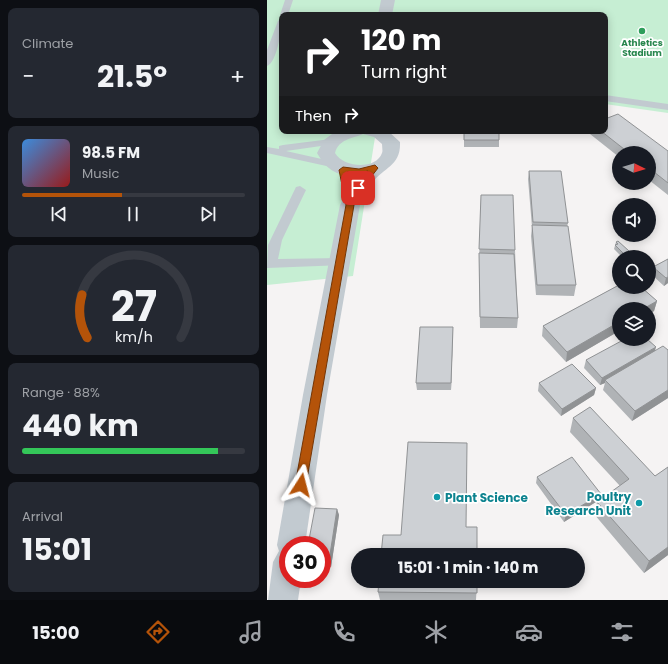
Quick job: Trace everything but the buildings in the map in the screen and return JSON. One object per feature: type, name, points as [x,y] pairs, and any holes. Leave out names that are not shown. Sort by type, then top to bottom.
[{"type":"street","points":[[386,12],[388,0]]},
{"type":"street","points":[[345,134],[326,153],[337,167],[350,205]]},
{"type":"street","points":[[337,167],[359,171],[375,168],[383,164],[392,153],[391,142],[379,134]]},
{"type":"street","points":[[292,536],[315,395],[350,205],[363,181],[375,168]]},
{"type":"street","points":[[283,600],[285,588]]},
{"type":"lane","points":[[285,12],[289,0]]},
{"type":"lane","points":[[267,63],[279,29]]},
{"type":"lane","points":[[608,98],[668,107]]},
{"type":"lane","points":[[267,149],[303,146],[345,134]]},
{"type":"lane","points":[[267,149],[337,167]]},
{"type":"lane","points":[[300,190],[294,199],[286,220],[276,238],[269,264],[340,262]]},
{"type":"green space","points":[[267,0],[668,0],[668,113],[608,104],[608,12],[279,12],[279,134],[376,134],[353,276],[267,285]]},
{"type":"place","name":"Athletics Stadium","points":[[642,31]]},
{"type":"place","name":"Plant Science","points":[[437,497]]},
{"type":"place","name":"Poultry Research Unit","points":[[639,503]]},
{"type":"route","points":[[301,485],[315,395],[350,205],[343,170],[359,171],[375,168],[358,188]]}]
